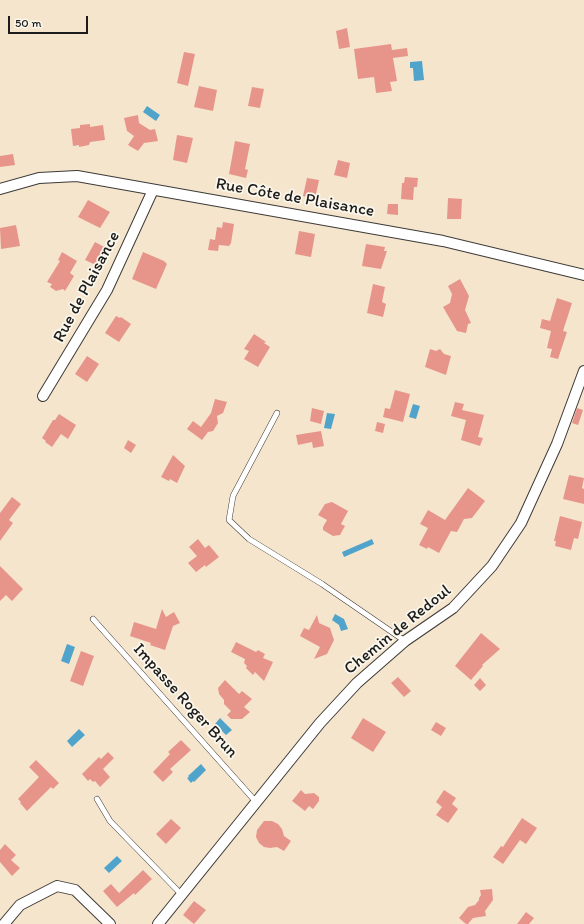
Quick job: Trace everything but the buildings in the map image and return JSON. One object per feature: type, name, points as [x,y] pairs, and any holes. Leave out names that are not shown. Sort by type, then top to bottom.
[{"type":"street","name":"Rue Côte de Plaisance","points":[[0,189],[39,178],[77,176],[443,241],[584,275]]},
{"type":"street","name":"Rue de Plaisance","points":[[43,396],[107,290],[154,190]]},
{"type":"street","name":"Chemin de Redoul","points":[[158,924],[320,723],[352,689],[405,641],[454,608],[492,566],[521,523],[557,444],[584,371]]},
{"type":"street","points":[[4,924],[20,905],[57,886],[75,890],[110,924]]},
{"type":"lane","points":[[277,413],[232,496],[229,520],[249,539],[322,584],[405,641]]},
{"type":"lane","name":"Impasse Roger Brun","points":[[92,619],[257,803]]},
{"type":"lane","points":[[97,799],[110,821],[182,894]]},
{"type":"water","points":[[422,61],[424,80],[414,81],[413,68],[410,68],[410,62]]},
{"type":"water","points":[[147,106],[160,115],[156,121],[143,112]]},
{"type":"water","points":[[413,404],[420,406],[416,419],[409,417]]},
{"type":"water","points":[[327,413],[335,414],[331,429],[324,428]]},
{"type":"water","points":[[372,539],[374,544],[344,557],[342,552]]},
{"type":"water","points":[[335,614],[344,619],[348,629],[341,631],[339,625],[332,620]]},
{"type":"water","points":[[67,644],[75,647],[69,664],[61,661]]},
{"type":"water","points":[[220,718],[232,730],[226,735],[215,724]]},
{"type":"water","points":[[79,729],[85,735],[72,747],[67,741]]},
{"type":"water","points":[[201,764],[206,770],[194,782],[193,781],[191,783],[187,778],[189,777],[188,776]]},
{"type":"water","points":[[117,856],[122,861],[109,873],[104,868]]}]
